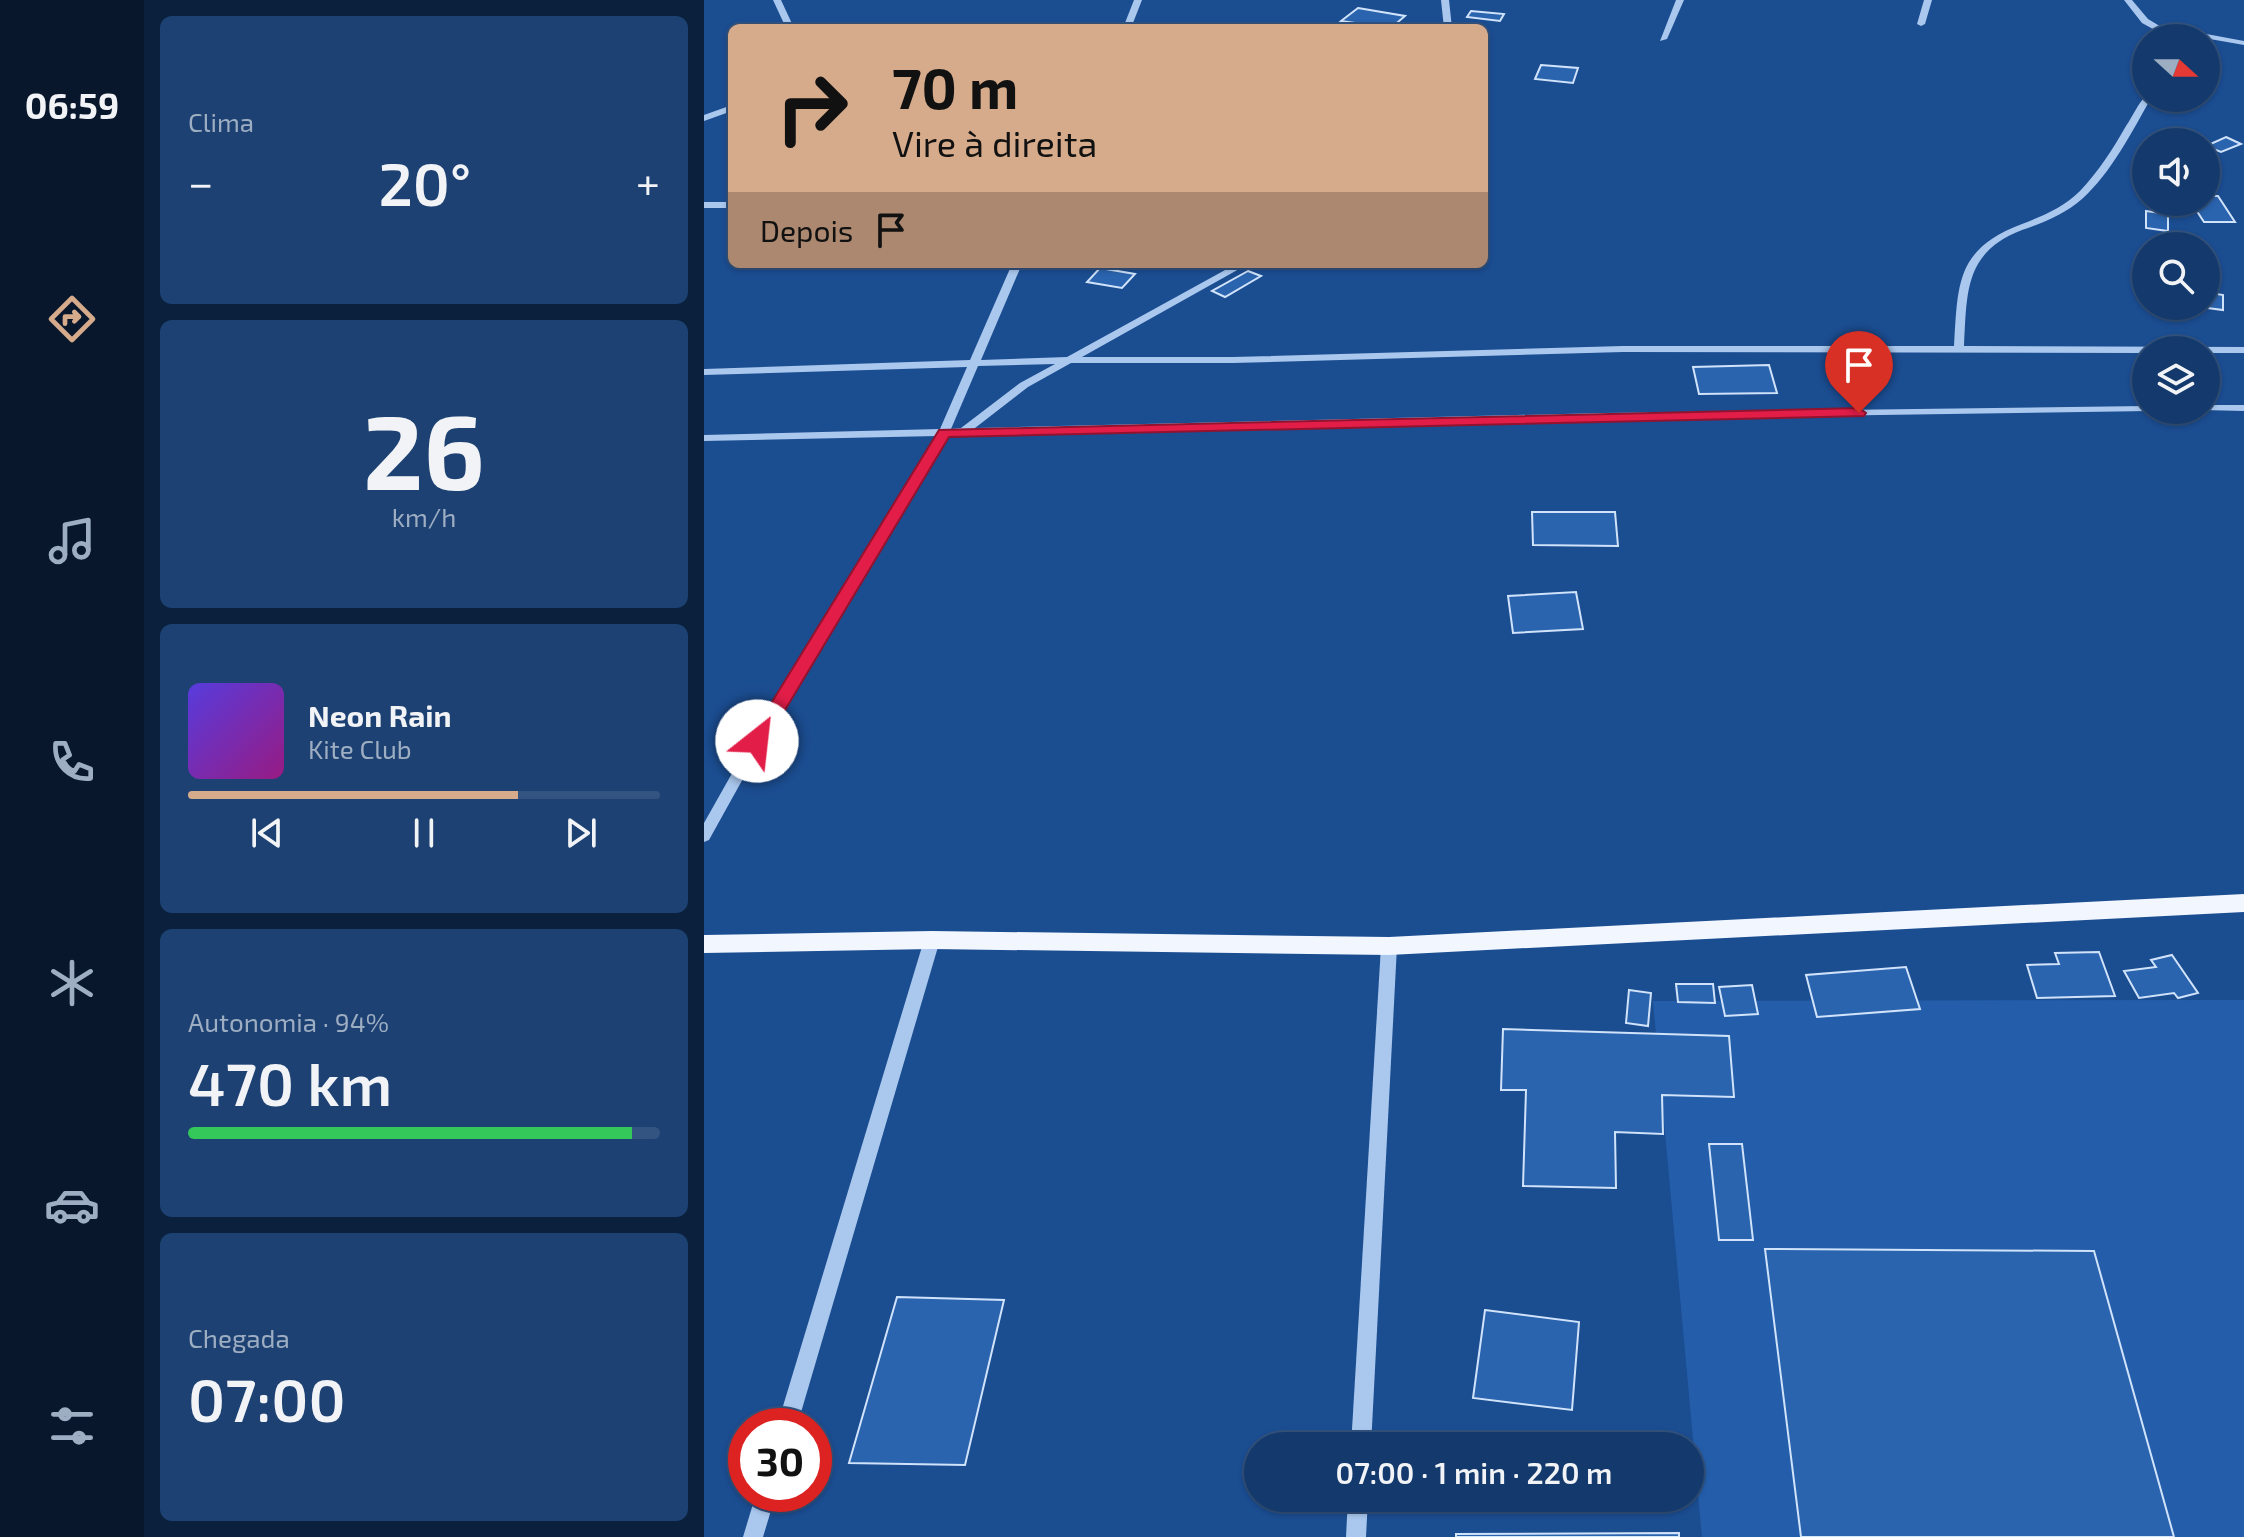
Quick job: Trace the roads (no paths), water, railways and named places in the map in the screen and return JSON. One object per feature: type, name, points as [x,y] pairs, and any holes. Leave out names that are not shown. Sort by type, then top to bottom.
[{"type":"main road","points":[[704,944],[932,940],[1389,946],[2244,903]]},
{"type":"street","points":[[777,0],[788,24]]},
{"type":"street","points":[[1129,24],[1138,0]]},
{"type":"street","points":[[1445,0],[1448,24]]},
{"type":"street","points":[[1663,39],[1680,0]]},
{"type":"street","points":[[1921,24],[1928,0]]},
{"type":"street","points":[[2128,0],[2151,24]]},
{"type":"street","points":[[2220,41],[2244,43]]},
{"type":"street","points":[[704,118],[728,109]]},
{"type":"street","points":[[1959,348],[1964,285],[1974,256],[1985,244],[2047,218],[2081,196],[2138,112]]},
{"type":"street","points":[[704,205],[728,205]]},
{"type":"street","points":[[704,836],[784,693],[944,433],[1015,268]]},
{"type":"street","points":[[963,432],[1024,385],[1236,268]]},
{"type":"street","points":[[704,372],[971,366],[1069,360],[1233,360],[1623,349],[2244,350]]},
{"type":"street","points":[[2220,408],[2244,408]]},
{"type":"street","points":[[704,438],[1588,416],[2132,409]]},
{"type":"street","points":[[792,1408],[932,940]]},
{"type":"street","points":[[1362,1432],[1389,946]]},
{"type":"street","points":[[753,1537],[761,1512]]},
{"type":"street","points":[[1356,1537],[1357,1512]]}]
